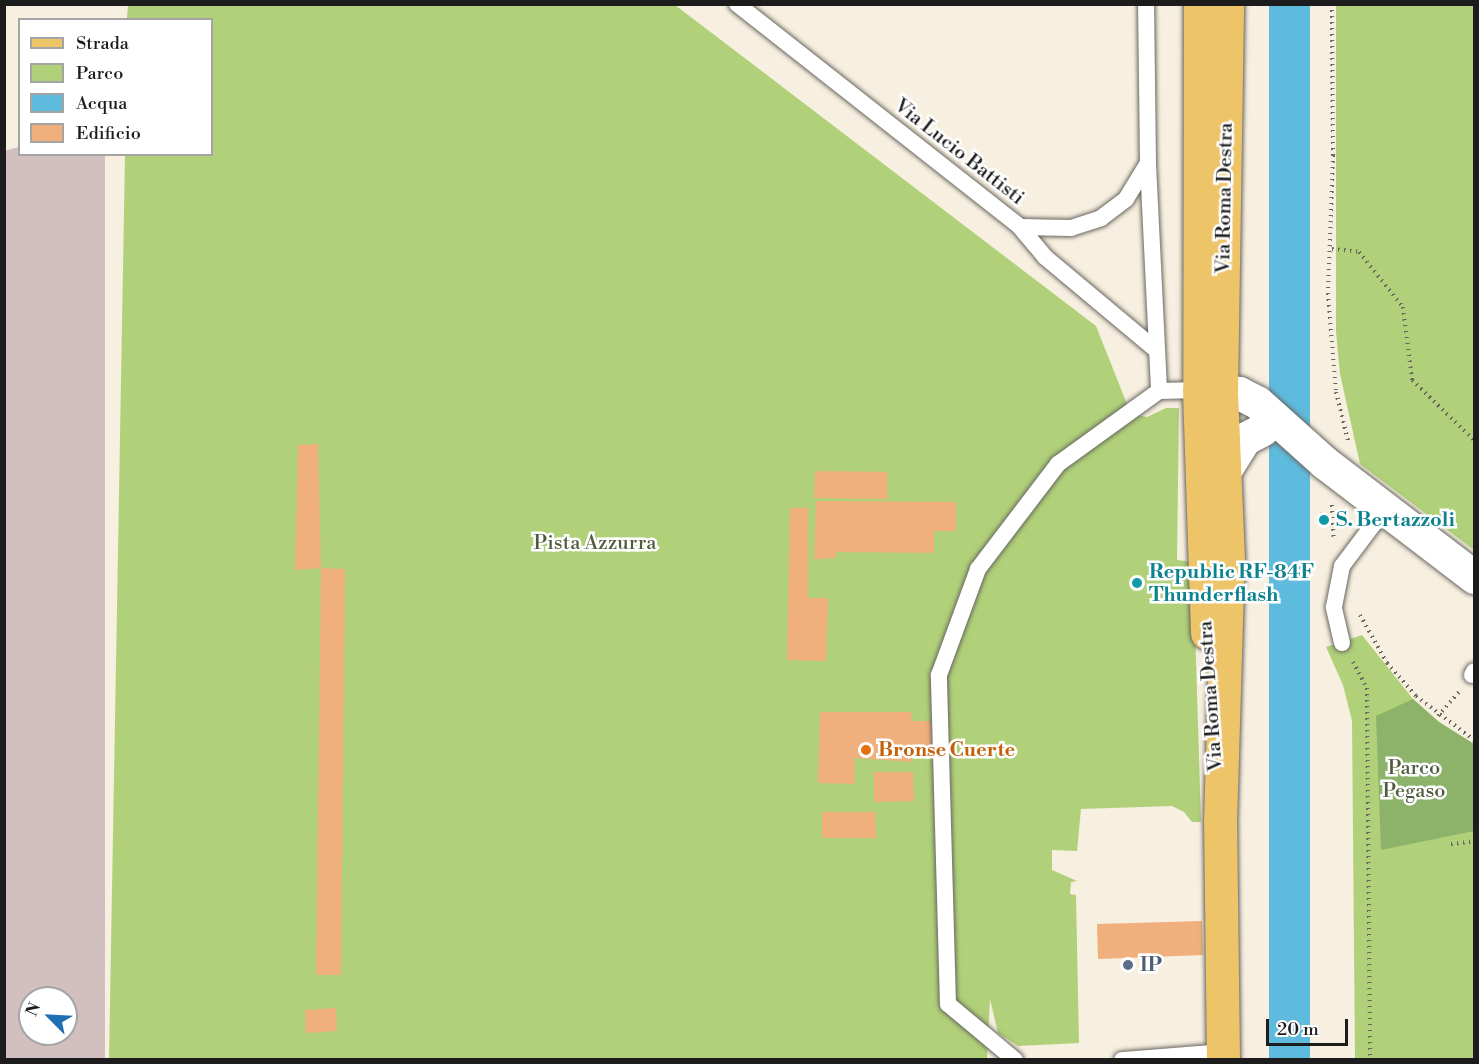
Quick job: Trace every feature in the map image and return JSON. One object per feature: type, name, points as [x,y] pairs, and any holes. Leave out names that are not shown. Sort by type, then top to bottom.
[{"type":"main road","name":"Via Roma Destra","points":[[1200,4],[1199,48],[1214,483],[1227,502]]},
{"type":"main road","name":"Via Roma Destra","points":[[1220,823],[1202,559],[1227,4]]},
{"type":"main road","name":"Via Roma Destra","points":[[1211,390],[1225,470],[1227,502],[1220,823],[1223,1056]]},
{"type":"street","points":[[1211,390],[1239,393],[1260,416],[1325,463],[1343,491],[1385,509],[1474,578]]},
{"type":"street","points":[[1225,470],[1260,416]]},
{"type":"lane","name":"Via Lucio Battisti","points":[[737,4],[1020,227],[1071,228],[1101,218],[1126,199],[1148,163]]},
{"type":"lane","points":[[1146,4],[1148,163],[1155,349],[1159,391]]},
{"type":"lane","points":[[1020,227],[1045,257],[1155,349]]},
{"type":"lane","points":[[1015,1059],[948,1004],[939,675],[978,569],[1058,464],[1159,391],[1211,390]]},
{"type":"lane","points":[[1342,643],[1334,607],[1342,566],[1385,509]]},
{"type":"lane","points":[[1122,1059],[1223,1056]]},
{"type":"path","points":[[1332,4],[1332,249],[1328,293],[1343,491],[1334,542],[1342,566]]},
{"type":"path","points":[[1332,249],[1359,252],[1403,308],[1412,380],[1474,440]]},
{"type":"path","points":[[1358,612],[1386,663],[1438,716],[1474,740]]},
{"type":"path","points":[[1342,643],[1367,688],[1370,1059]]},
{"type":"path","points":[[1438,716],[1456,696]]},
{"type":"path","points":[[1451,844],[1474,841]]},
{"type":"shaded area","points":[[18,147],[18,156],[105,156],[105,1059],[5,1059],[4,151]]},
{"type":"green space","name":"Pista Azzurra","points":[[128,5],[675,5],[1096,326],[1131,414],[1147,417],[1166,408],[1179,408],[1177,560],[1193,562],[1201,822],[1192,822],[1184,812],[1172,806],[1081,809],[1077,851],[1052,850],[1052,870],[1077,881],[1071,882],[1070,894],[1076,895],[1079,1043],[1018,1046],[998,1033],[990,999],[987,1059],[109,1060],[125,156],[213,156],[213,18],[127,18]]},
{"type":"green space","points":[[1336,5],[1474,5],[1474,550],[1360,464],[1340,374],[1336,332]]},
{"type":"green space","name":"Parco Pegaso","points":[[1362,635],[1413,699],[1439,722],[1474,744],[1474,1059],[1355,1059],[1352,721],[1343,685],[1326,647]]},
{"type":"green space","points":[[1413,699],[1439,722],[1474,744],[1474,831],[1381,850],[1376,716]]},
{"type":"water","points":[[1269,5],[1310,5],[1310,1060],[1269,1059]]},
{"type":"building","points":[[318,444],[321,568],[295,570],[298,445]]},
{"type":"building","points":[[815,471],[887,472],[887,499],[814,498]]},
{"type":"building","points":[[816,501],[956,502],[956,531],[934,531],[934,553],[836,552],[836,558],[814,559]]},
{"type":"building","points":[[790,508],[808,508],[808,598],[828,598],[826,661],[787,660]]},
{"type":"building","name":"S. Bertazzoli","points":[[1320,512],[1329,513],[1327,527],[1319,526]]},
{"type":"building","points":[[321,568],[345,569],[341,975],[316,975]]},
{"type":"building","points":[[820,712],[912,712],[911,721],[937,721],[937,749],[911,749],[912,762],[854,758],[855,784],[818,783]]},
{"type":"building","points":[[874,772],[913,772],[914,801],[874,802]]},
{"type":"building","points":[[822,812],[875,812],[876,838],[822,838]]},
{"type":"building","points":[[1202,921],[1203,955],[1098,959],[1097,924]]},
{"type":"building","points":[[336,1008],[337,1031],[306,1033],[305,1010]]},
{"type":"place","name":"S. Bertazzoli","points":[[1324,520]]},
{"type":"place","name":"Republic RF-84F Thunderflash","points":[[1137,583]]},
{"type":"place","name":"Bronse Cuerte","points":[[866,750]]},
{"type":"place","name":"IP","points":[[1128,965]]}]
